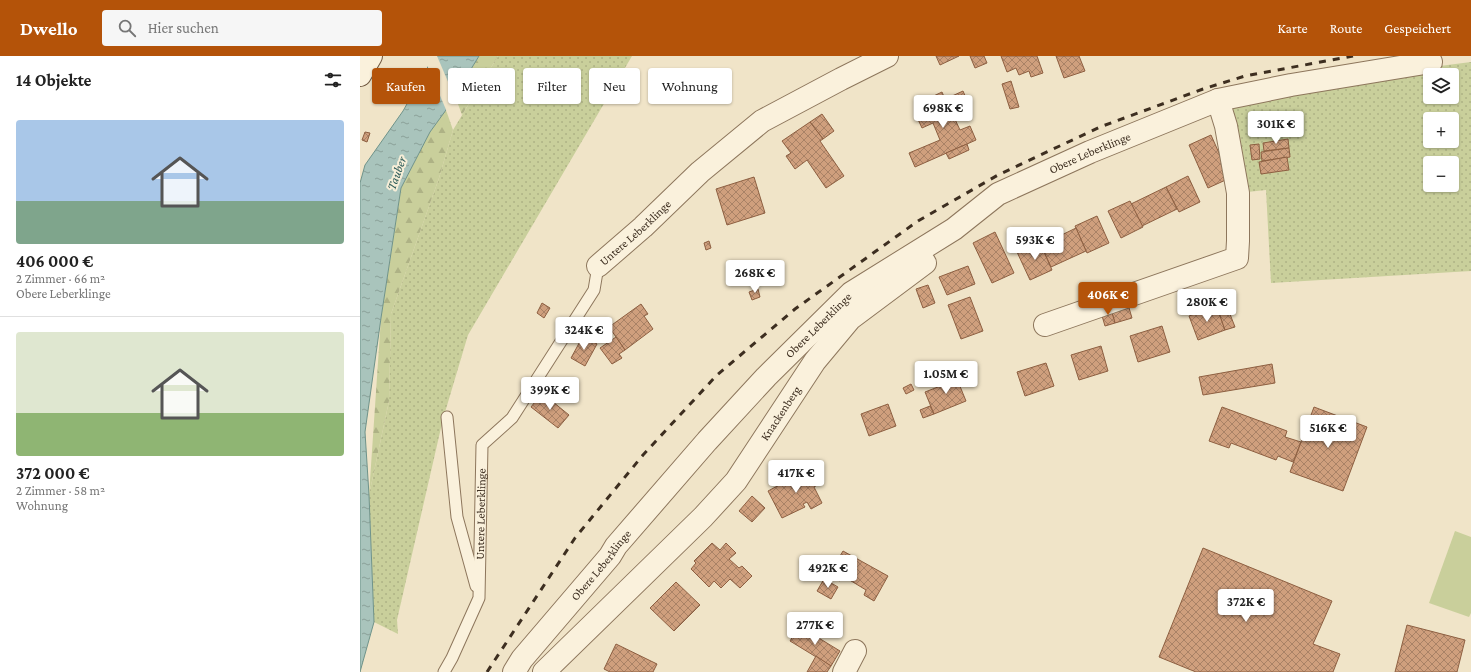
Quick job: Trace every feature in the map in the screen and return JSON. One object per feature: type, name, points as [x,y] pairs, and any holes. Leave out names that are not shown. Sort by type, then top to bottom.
[{"type":"street","points":[[360,75],[371,56]]},
{"type":"street","name":"Untere Leberklinge","points":[[598,266],[643,227],[700,172],[762,121],[840,79],[888,56]]},
{"type":"street","name":"Obere Leberklinge","points":[[514,672],[522,659],[610,556],[621,540],[707,441],[766,377],[851,293],[954,229],[998,194],[1090,152],[1218,100],[1291,85],[1431,62]]},
{"type":"street","points":[[1045,325],[1237,258],[1238,192],[1226,126],[1218,100]]},
{"type":"street","name":"Knackenberg","points":[[544,672],[703,517],[736,482],[815,360],[850,319],[931,259],[954,229]]},
{"type":"street","points":[[844,672],[855,651]]},
{"type":"lane","name":"Untere Leberklinge","points":[[444,672],[452,658],[479,598],[482,445],[512,418],[594,290],[598,266]]},
{"type":"lane","points":[[447,417],[457,518],[479,598]]},
{"type":"green space","points":[[479,56],[498,56],[491,68],[472,68]]},
{"type":"green space","points":[[498,56],[632,56],[625,68],[589,68],[589,104],[604,104],[468,335],[443,419],[397,620],[398,634],[374,622],[369,495],[389,401],[391,314],[439,178],[453,130],[469,104],[515,104],[515,68],[491,68]]},
{"type":"green space","points":[[1471,62],[1471,271],[1271,283],[1266,190],[1238,193],[1218,100],[1291,85],[1423,68],[1423,104],[1459,104],[1459,68],[1424,68]]},
{"type":"green space","points":[[458,104],[469,104],[462,115]]},
{"type":"green space","points":[[446,110],[453,130],[439,178],[391,314],[389,401],[369,495],[381,318],[401,188],[430,132]]},
{"type":"green space","points":[[1455,531],[1471,537],[1471,613],[1469,617],[1429,603]]},
{"type":"water","name":"Tauber","points":[[434,56],[479,56],[472,68],[448,68],[448,104],[450,104],[430,132],[401,188],[365,432],[374,622],[360,672],[360,183],[365,165],[407,104],[440,104],[440,68],[427,68]]},
{"type":"pier","points":[[432,56],[437,56],[448,82],[448,104],[452,104],[447,112],[440,96],[440,68],[428,68],[427,65]]},
{"type":"building","points":[[936,56],[959,56],[940,65]]},
{"type":"building","points":[[970,56],[984,56],[987,63],[975,68]]},
{"type":"building","points":[[1001,56],[1037,56],[1043,73],[1031,77],[1029,71],[1019,75],[1016,68],[1007,72]]},
{"type":"building","points":[[1056,56],[1079,56],[1085,71],[1064,78]]},
{"type":"building","points":[[1011,81],[1019,107],[1010,109],[1002,84]]},
{"type":"building","points":[[963,91],[970,107],[953,115],[960,130],[970,126],[976,140],[915,167],[909,153],[940,140],[933,123],[922,128],[915,113]]},
{"type":"building","points":[[942,92],[945,99],[926,108],[923,101]]},
{"type":"building","points":[[822,114],[834,131],[823,139],[810,122]]},
{"type":"building","points":[[810,122],[823,139],[820,141],[844,176],[826,188],[807,160],[795,169],[786,156],[791,153],[782,141]]},
{"type":"building","points":[[365,132],[370,133],[367,142],[362,140]]},
{"type":"building","points":[[1211,135],[1230,178],[1208,188],[1189,145]]},
{"type":"building","points":[[1288,139],[1289,148],[1264,151],[1263,143]]},
{"type":"building","points":[[967,144],[969,150],[949,159],[946,153]]},
{"type":"building","points":[[1259,144],[1260,159],[1252,160],[1250,145]]},
{"type":"building","points":[[1289,148],[1290,157],[1262,161],[1261,152]]},
{"type":"building","points":[[1287,157],[1289,170],[1261,174],[1259,162]]},
{"type":"building","points":[[1188,176],[1200,202],[1179,212],[1166,187]]},
{"type":"building","points":[[754,177],[765,213],[727,225],[716,189]]},
{"type":"building","points":[[1166,187],[1177,209],[1142,226],[1131,204]]},
{"type":"building","points":[[1130,201],[1143,227],[1121,238],[1108,211]]},
{"type":"building","points":[[1097,216],[1109,243],[1087,253],[1075,226]]},
{"type":"building","points":[[1076,228],[1086,251],[1051,267],[1041,245]]},
{"type":"building","points":[[995,232],[1014,273],[992,283],[973,243]]},
{"type":"building","points":[[709,241],[711,248],[706,250],[704,243]]},
{"type":"building","points":[[1039,241],[1052,270],[1030,280],[1017,252]]},
{"type":"building","points":[[968,266],[975,284],[947,295],[939,277]]},
{"type":"building","points":[[928,285],[935,303],[923,308],[916,289]]},
{"type":"building","points":[[758,289],[760,297],[752,300],[749,292]]},
{"type":"building","points":[[970,297],[983,331],[961,339],[948,305]]},
{"type":"building","points":[[1127,301],[1132,318],[1115,323],[1110,306]]},
{"type":"building","points":[[542,303],[550,308],[544,318],[537,313]]},
{"type":"building","points":[[641,304],[648,314],[644,316],[653,329],[625,350],[609,327]]},
{"type":"building","points":[[1110,306],[1115,323],[1105,326],[1100,309]]},
{"type":"building","points":[[1217,306],[1225,330],[1198,340],[1189,316]]},
{"type":"building","points":[[1228,309],[1235,327],[1225,330],[1219,313]]},
{"type":"building","points":[[1162,326],[1170,352],[1138,362],[1130,336]]},
{"type":"building","points":[[583,336],[597,344],[585,366],[571,358]]},
{"type":"building","points":[[616,337],[625,350],[619,354],[622,358],[612,364],[600,348]]},
{"type":"building","points":[[1101,346],[1108,371],[1079,380],[1071,355]]},
{"type":"building","points":[[1046,363],[1054,386],[1025,396],[1017,372]]},
{"type":"building","points":[[1272,364],[1275,383],[1203,395],[1199,377]]},
{"type":"building","points":[[955,374],[966,401],[934,414],[925,392],[943,385],[941,380]]},
{"type":"building","points":[[911,384],[914,390],[906,394],[903,388]]},
{"type":"building","points":[[542,393],[569,415],[558,428],[531,407]]},
{"type":"building","points":[[888,404],[896,426],[869,436],[861,414]]},
{"type":"building","points":[[930,406],[934,414],[923,418],[920,410]]},
{"type":"building","points":[[1222,407],[1287,431],[1285,437],[1301,442],[1293,462],[1278,456],[1276,460],[1231,443],[1229,448],[1209,441]]},
{"type":"building","points":[[1314,407],[1367,427],[1343,491],[1290,472]]},
{"type":"building","points":[[812,470],[819,484],[814,487],[822,503],[811,509],[807,502],[803,504],[805,507],[782,518],[768,491],[783,483],[782,481],[786,477],[792,485],[796,483],[793,480]]},
{"type":"building","points":[[752,496],[765,508],[752,522],[739,511]]},
{"type":"building","points":[[712,543],[720,550],[726,543],[736,553],[729,559],[739,568],[742,566],[752,576],[740,588],[730,579],[721,588],[714,581],[709,587],[691,569],[696,563],[694,561]]},
{"type":"building","points":[[1203,548],[1332,601],[1313,644],[1340,654],[1333,672],[1196,672],[1159,657]]},
{"type":"building","points":[[843,551],[888,576],[874,601],[864,595],[866,590],[843,576],[840,581],[829,575]]},
{"type":"building","points":[[824,579],[838,587],[831,599],[817,591]]},
{"type":"building","points":[[676,582],[700,605],[674,631],[650,608]]},
{"type":"building","points":[[1407,625],[1465,640],[1457,672],[1395,672]]},
{"type":"building","points":[[799,626],[840,651],[831,666],[790,641]]},
{"type":"building","points":[[616,644],[657,664],[653,672],[610,672],[604,669]]},
{"type":"building","points":[[816,656],[831,666],[827,672],[807,672]]},
{"type":"railway","points":[[487,672],[575,538],[643,455],[717,375],[795,309],[918,221],[998,175],[1100,127],[1203,89],[1245,76],[1353,56]]}]
